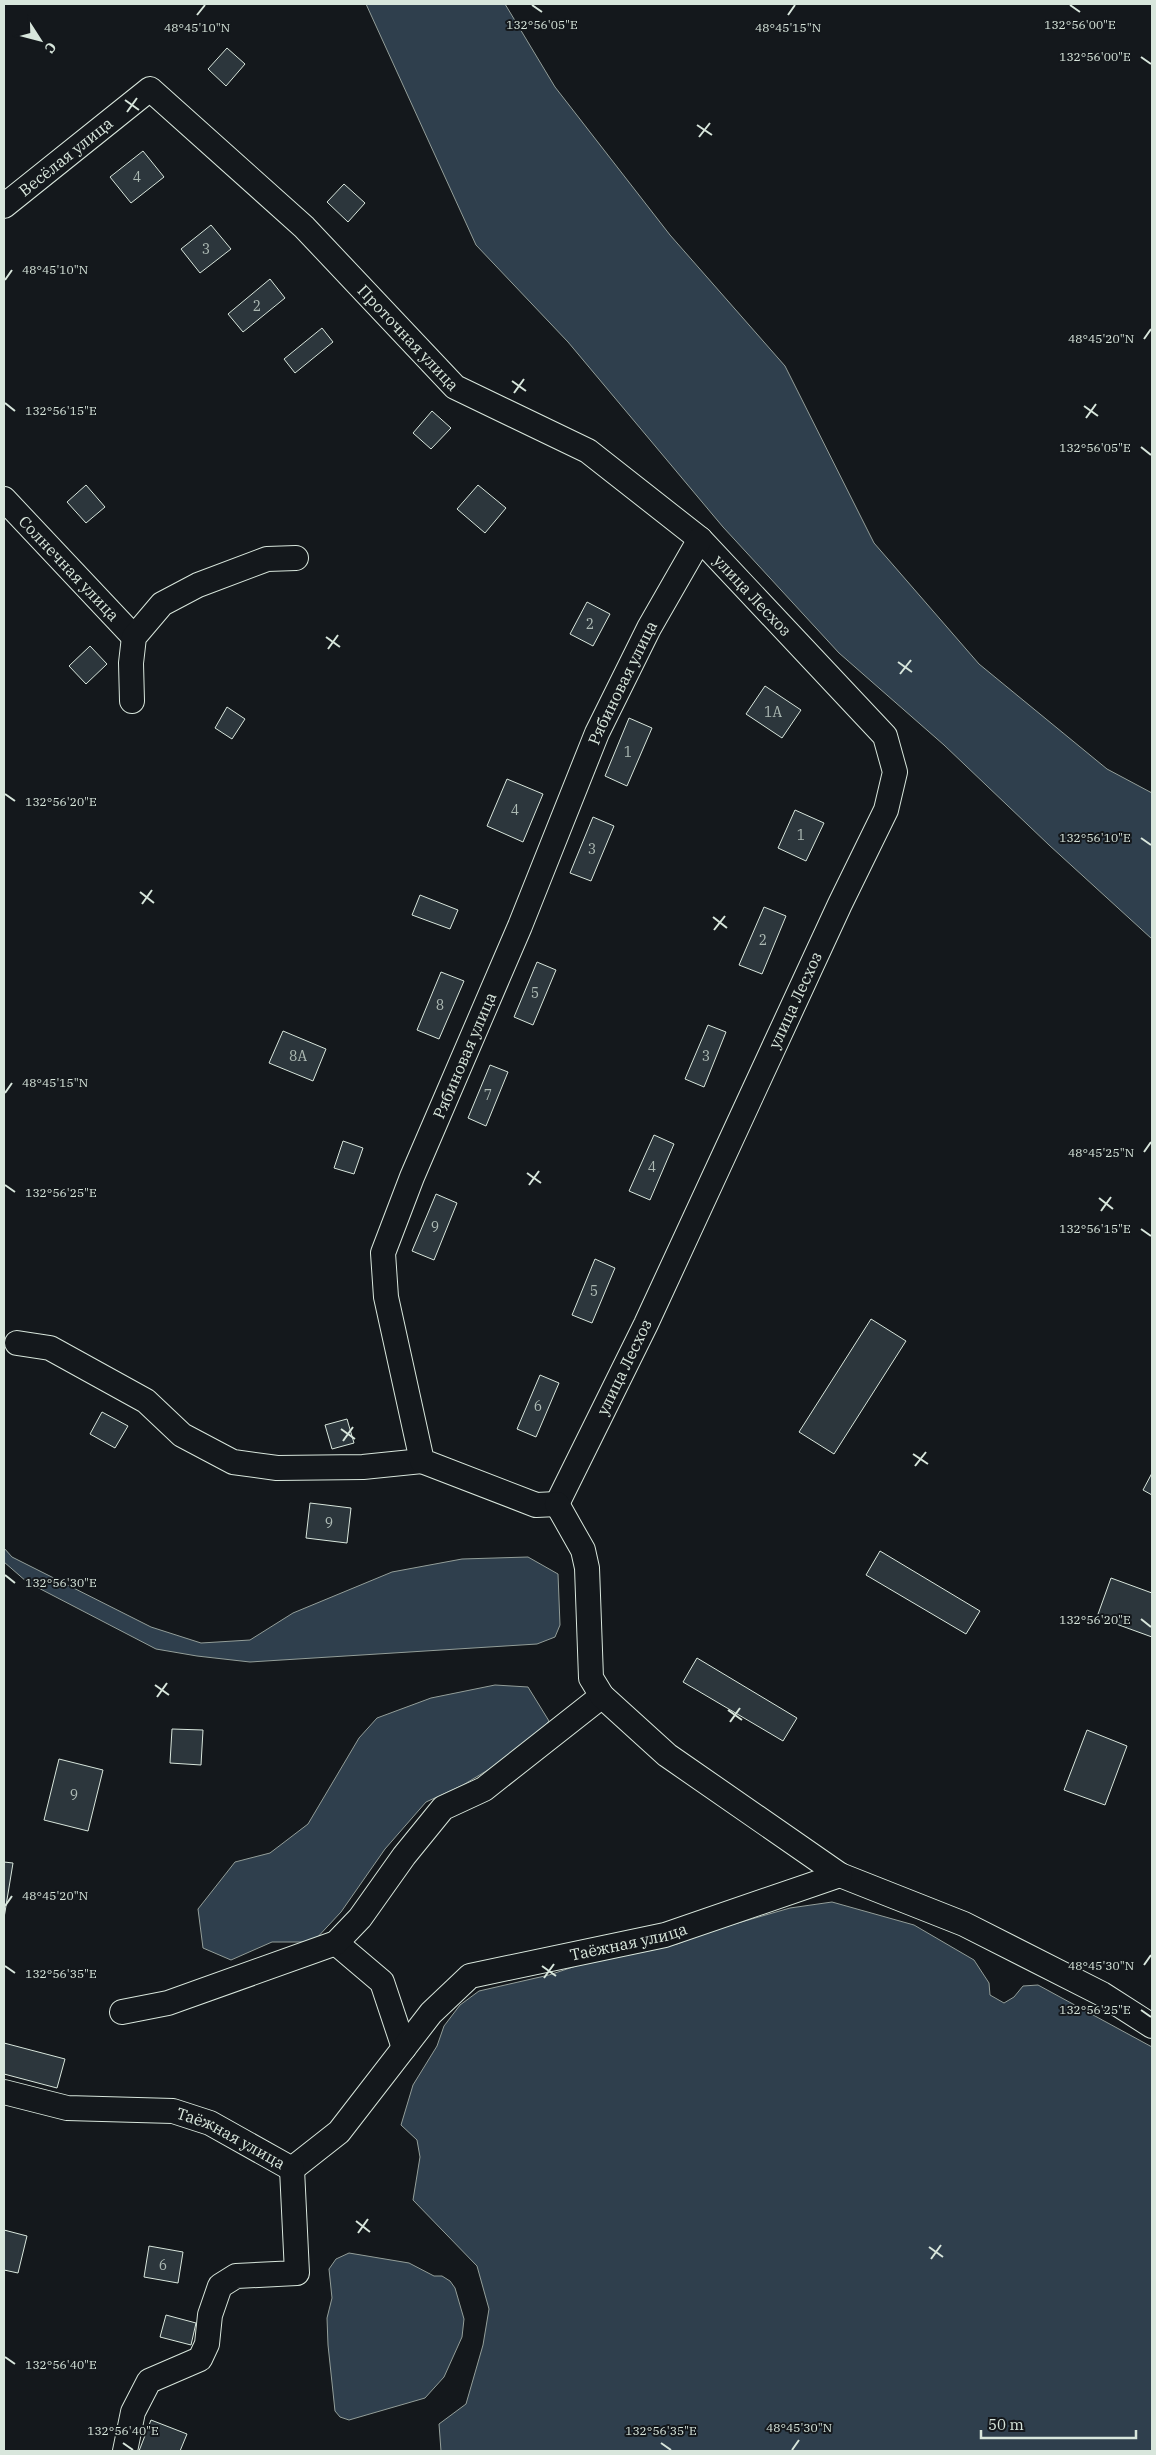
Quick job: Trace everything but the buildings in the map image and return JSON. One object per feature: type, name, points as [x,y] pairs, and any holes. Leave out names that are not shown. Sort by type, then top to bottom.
[{"type":"street","name":"Весёлая улица","points":[[4,206],[150,89]]},
{"type":"street","name":"Проточная улица","points":[[150,89],[304,227],[454,387],[588,451],[700,539]]},
{"type":"street","name":"Солнечная улица","points":[[4,499],[134,637]]},
{"type":"street","name":"Рябиновая улица","points":[[422,1461],[386,1297],[383,1253],[412,1177],[520,926],[598,733],[649,628],[700,539]]},
{"type":"street","name":"улица Лесхоз","points":[[557,1504],[646,1324],[840,904],[886,810],[895,772],[885,736],[700,539]]},
{"type":"street","points":[[132,701],[131,663],[134,637],[162,604],[198,585],[267,559],[296,558]]},
{"type":"street","points":[[17,1343],[50,1348],[146,1401],[182,1435],[233,1462],[277,1468],[296,1468],[362,1467],[422,1461],[536,1505],[557,1504],[583,1550],[587,1568],[591,1678],[602,1696],[667,1755],[840,1875],[964,1924],[1102,1994],[1152,2026]]},
{"type":"street","points":[[122,2012],[168,2003],[336,1943],[360,1918],[404,1856],[443,1808],[484,1789],[602,1696]]},
{"type":"street","name":"Таёжная улица","points":[[4,2092],[67,2108],[174,2111],[210,2124],[292,2169],[339,2132],[431,2013],[470,1976],[665,1935],[840,1875]]},
{"type":"street","points":[[336,1943],[382,1982],[404,2048]]},
{"type":"street","points":[[125,2451],[134,2412],[149,2381],[200,2359],[207,2344],[210,2315],[220,2286],[236,2276],[297,2273],[292,2169]]},
{"type":"water","points":[[366,4],[505,4],[555,87],[670,235],[785,366],[874,543],[979,664],[1107,769],[1152,793],[1152,939],[1049,845],[944,745],[839,653],[723,527],[568,342],[476,245]]},
{"type":"water","points":[[4,1548],[12,1557],[151,1627],[201,1643],[250,1640],[293,1613],[392,1572],[462,1559],[528,1557],[558,1574],[560,1625],[555,1637],[537,1644],[250,1662],[197,1656],[156,1649],[27,1582],[4,1562]]},
{"type":"water","points":[[495,1685],[528,1687],[549,1721],[521,1750],[463,1785],[426,1802],[385,1849],[341,1912],[313,1942],[272,1942],[231,1960],[203,1948],[198,1909],[235,1862],[270,1853],[308,1824],[359,1738],[377,1718],[431,1698]]},
{"type":"water","points":[[832,1902],[914,1925],[974,1960],[989,1983],[990,1995],[1004,2003],[1014,1997],[1023,1986],[1038,1985],[1152,2047],[1152,2451],[441,2451],[439,2424],[466,2404],[483,2345],[489,2309],[477,2266],[413,2200],[420,2157],[417,2140],[401,2125],[413,2085],[437,2046],[444,2026],[460,2005],[479,1991],[549,1975],[579,1965],[677,1944],[710,1931],[790,1908]]},
{"type":"water","points":[[349,2253],[409,2263],[434,2276],[442,2276],[450,2281],[455,2288],[464,2319],[462,2337],[444,2377],[425,2398],[349,2420],[340,2417],[335,2411],[327,2318],[332,2298],[329,2269],[336,2259]]}]
